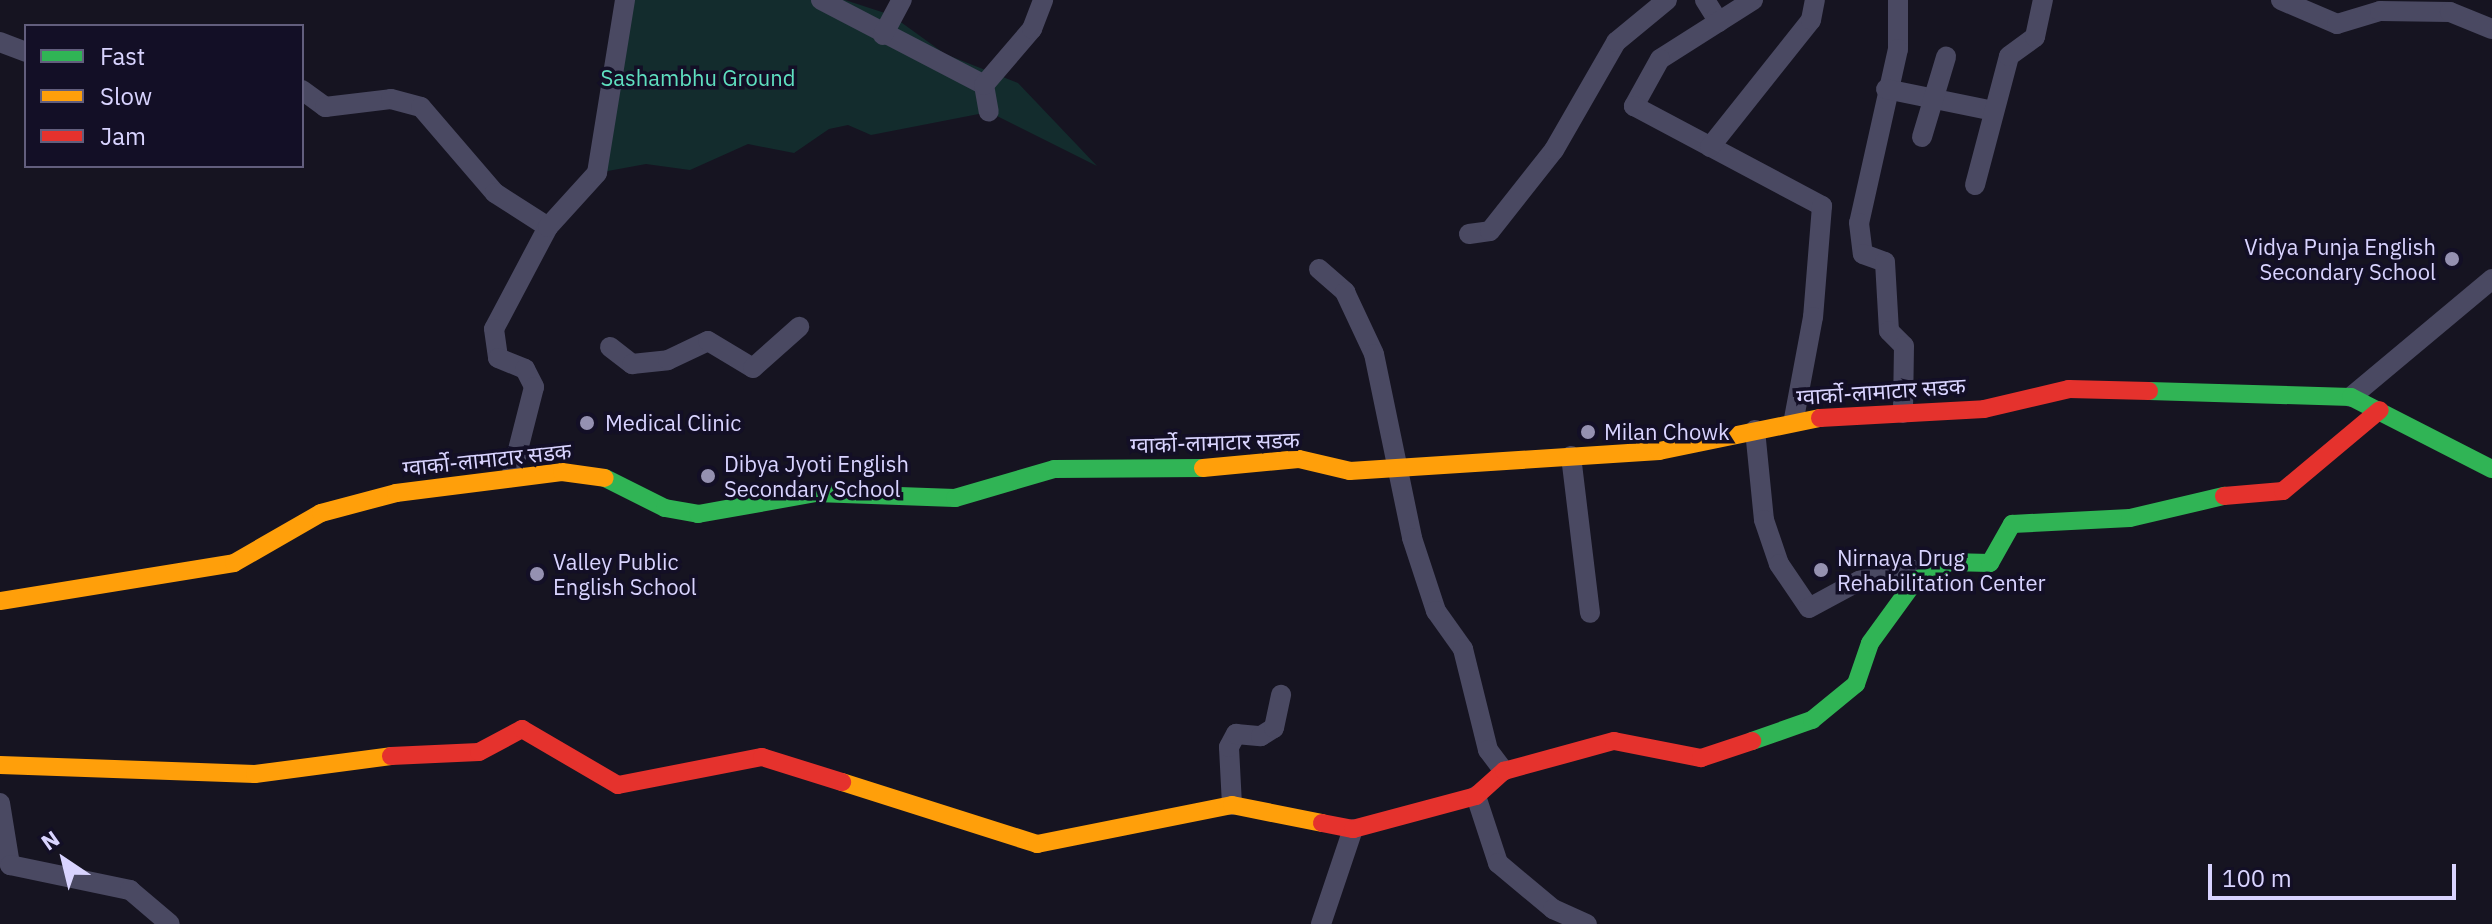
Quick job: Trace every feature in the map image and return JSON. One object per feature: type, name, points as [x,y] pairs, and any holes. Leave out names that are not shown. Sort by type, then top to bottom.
[{"type":"street","points":[[511,477],[534,387],[525,369],[498,358],[494,329],[548,227],[597,173],[625,0]]},
{"type":"street","points":[[821,0],[984,85]]},
{"type":"street","points":[[883,35],[902,0]]},
{"type":"street","points":[[984,85],[1032,29],[1043,0]]},
{"type":"street","points":[[1469,234],[1490,231],[1567,132],[1616,42],[1667,0]]},
{"type":"street","points":[[1705,0],[1719,22]]},
{"type":"street","points":[[1753,0],[1660,59],[1634,94],[1639,112],[1822,206],[1813,317],[1794,419]]},
{"type":"street","points":[[1710,147],[1811,20],[1815,0]]},
{"type":"street","points":[[1898,0],[1898,49],[1886,89],[1859,223],[1863,254],[1885,262],[1889,331],[1904,346],[1903,413]]},
{"type":"street","points":[[1975,185],[2009,56],[2035,37],[2043,0]]},
{"type":"street","points":[[2281,0],[2337,24],[2380,11],[2450,12],[2492,29]]},
{"type":"street","points":[[0,42],[24,51]]},
{"type":"street","points":[[1922,137],[1932,95],[1946,57]]},
{"type":"street","points":[[984,85],[989,112]]},
{"type":"street","points":[[1886,89],[1932,95],[1994,111]]},
{"type":"street","points":[[304,91],[325,107],[391,99],[421,107],[495,193],[548,227]]},
{"type":"street","points":[[1319,269],[1345,292],[1369,342],[1402,466],[1427,588],[1463,649],[1488,750],[1504,771]]},
{"type":"street","points":[[2351,397],[2492,279]]},
{"type":"street","points":[[610,347],[632,364],[668,360],[708,341],[753,368],[799,327]]},
{"type":"street","name":"ग्वार्को-लामाटार सडक","points":[[0,601],[234,563],[321,513],[396,493],[511,477],[587,472],[665,508],[698,514],[816,493],[955,498],[1054,469],[1164,471],[1299,459],[1350,471],[1659,451],[1794,419],[1984,409],[2069,389],[2351,397],[2492,469]]},
{"type":"street","points":[[0,765],[255,774],[339,759],[479,752],[522,729],[618,785],[762,757],[1037,844],[1232,805],[1353,829],[1476,796],[1504,771],[1614,741],[1701,758],[1812,720],[1856,684],[1870,643],[1923,577],[1952,562],[1990,563],[2012,524],[2130,518],[2205,498],[2283,491],[2315,471],[2380,410]]},
{"type":"street","points":[[1755,430],[1764,520],[1779,564],[1809,608],[1859,581],[1907,567],[1923,577]]},
{"type":"street","points":[[1571,456],[1590,613]]},
{"type":"street","points":[[1232,805],[1229,747],[1236,734],[1261,736],[1274,728],[1281,695]]},
{"type":"street","points":[[1476,796],[1498,863],[1553,909],[1587,924]]},
{"type":"street","points":[[0,803],[5,866],[130,890],[170,924]]},
{"type":"street","points":[[1321,924],[1353,829]]},
{"type":"green space","name":"Sashambhu Ground","points":[[625,0],[845,0],[891,15],[945,54],[1018,83],[1097,166],[989,112],[871,135],[848,125],[829,129],[794,153],[748,144],[690,170],[646,164],[597,173]]},
{"type":"traffic: fast","points":[[2149,391],[2351,397],[2492,469]]},
{"type":"traffic: fast","points":[[605,478],[665,508],[698,514],[816,493],[955,498],[1054,469],[1203,468]]},
{"type":"traffic: fast","points":[[1752,741],[1812,720],[1856,684],[1870,643],[1915,581],[1949,562],[1990,563],[2012,524],[2130,518],[2224,496]]},
{"type":"traffic: slow","points":[[1203,468],[1299,459],[1350,471],[1659,451],[1820,418]]},
{"type":"traffic: slow","points":[[0,601],[234,563],[321,513],[396,493],[562,472],[605,478]]},
{"type":"traffic: slow","points":[[0,765],[255,774],[391,756]]},
{"type":"traffic: slow","points":[[842,782],[1037,844],[1232,805],[1322,823]]},
{"type":"traffic: jam","points":[[1820,418],[1984,409],[2069,389],[2149,391]]},
{"type":"traffic: jam","points":[[2224,496],[2283,491],[2380,410]]},
{"type":"traffic: jam","points":[[391,756],[479,752],[522,729],[618,785],[762,757],[842,782]]},
{"type":"traffic: jam","points":[[1322,823],[1353,829],[1476,796],[1504,771],[1614,741],[1701,758],[1752,741]]},
{"type":"place","name":"Vidya Punja English Secondary School","points":[[2452,259]]},
{"type":"place","name":"Medical Clinic","points":[[587,423]]},
{"type":"place","name":"Milan Chowk","points":[[1588,432]]},
{"type":"place","name":"Dibya Jyoti English Secondary School","points":[[708,476]]},
{"type":"place","name":"Nirnaya Drug Rehabilitation Center","points":[[1821,570]]},
{"type":"place","name":"Valley Public English School","points":[[537,574]]}]
